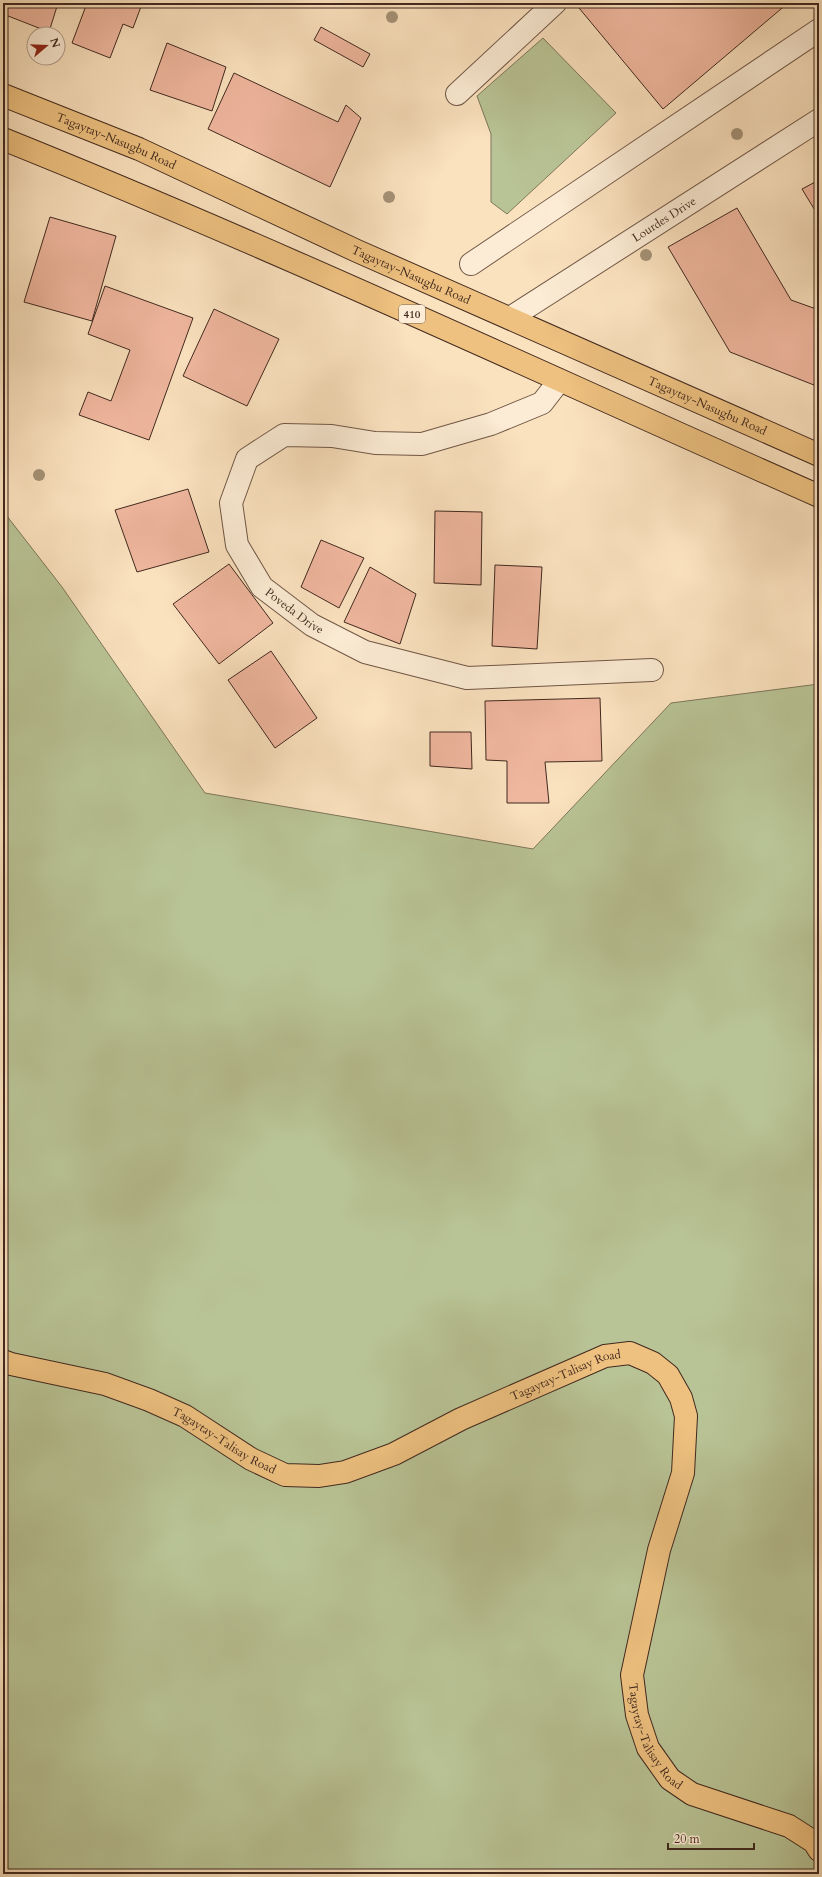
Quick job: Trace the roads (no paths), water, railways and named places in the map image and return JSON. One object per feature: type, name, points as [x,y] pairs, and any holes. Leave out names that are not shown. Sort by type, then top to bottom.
[{"type":"main road","name":"Tagaytay-Nasugbu Road","points":[[3,95],[139,148],[357,251],[819,455]]},
{"type":"main road","name":"410","points":[[3,139],[124,188],[336,279],[560,381],[819,496]]},
{"type":"main road","name":"Tagaytay-Talisay Road","points":[[3,1361],[104,1384],[149,1400],[185,1416],[251,1459],[285,1476],[319,1476],[345,1472],[394,1454],[461,1419],[605,1356],[630,1353],[653,1363],[668,1375],[681,1398],[686,1416],[684,1473],[659,1550],[632,1675],[637,1715],[648,1748],[670,1779],[692,1794],[789,1826],[814,1842],[819,1850]]},
{"type":"street","points":[[456,94],[555,3]]},
{"type":"street","points":[[471,264],[819,30]]},
{"type":"street","name":"Lourdes Drive","points":[[510,318],[819,120]]},
{"type":"street","name":"Poveda Drive","points":[[560,381],[542,403],[491,424],[422,444],[375,443],[332,436],[284,435],[247,459],[231,503],[237,545],[262,587],[312,625],[365,652],[466,678],[652,670]]}]
